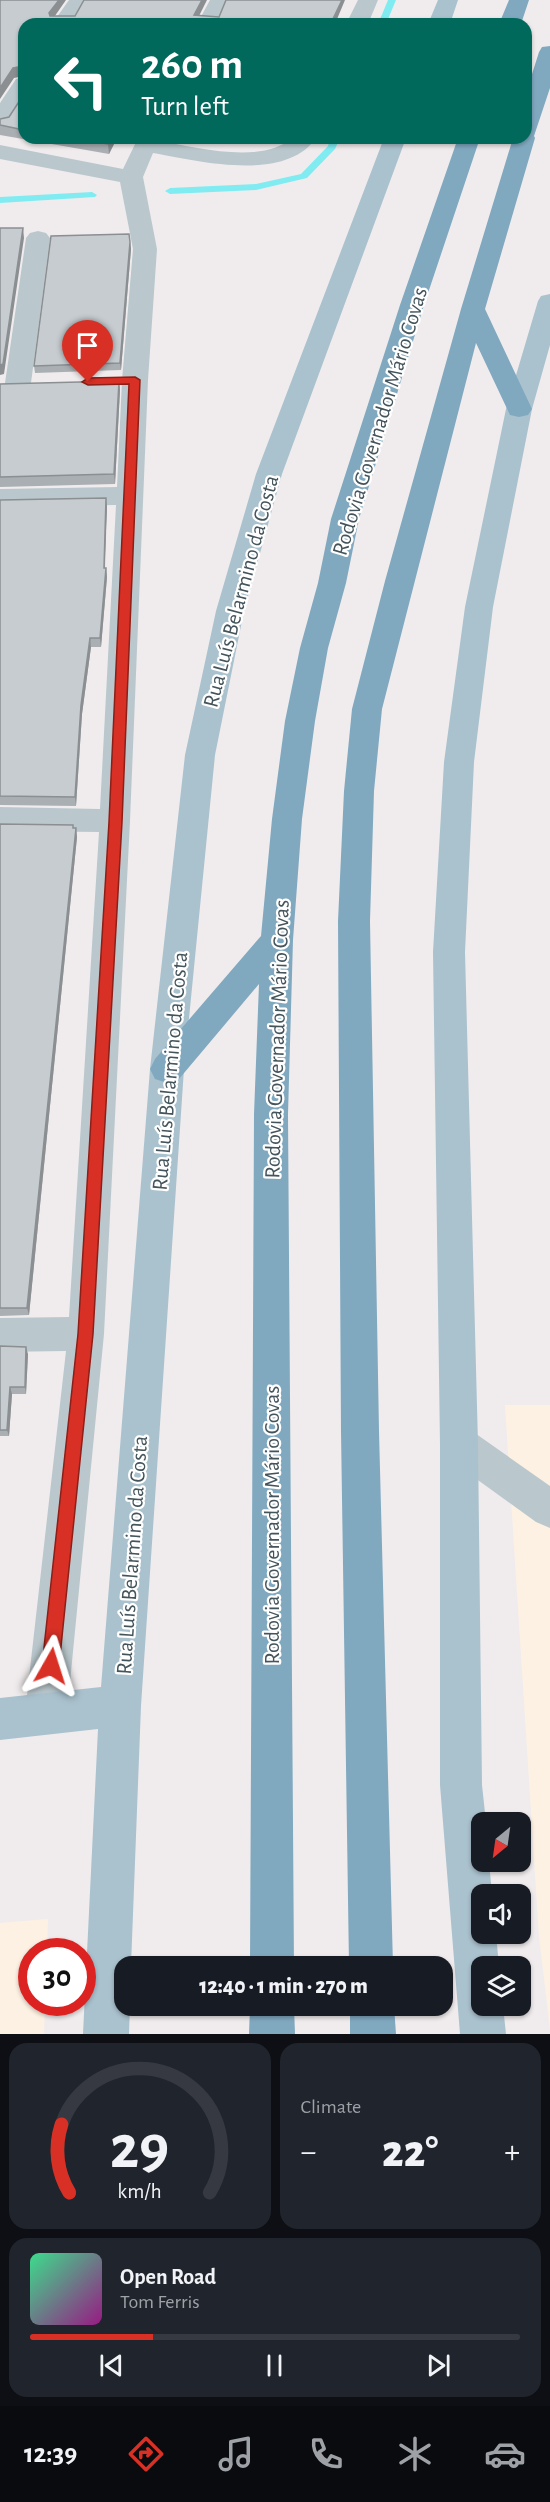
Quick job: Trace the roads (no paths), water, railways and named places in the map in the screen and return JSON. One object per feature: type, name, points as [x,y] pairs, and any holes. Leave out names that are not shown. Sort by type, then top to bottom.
[{"type":"highway","points":[[512,18],[519,0]]},
{"type":"highway","points":[[532,111],[550,52]]},
{"type":"highway","name":"Rodovia Governador Mário Covas","points":[[272,1956],[270,1216],[277,940],[287,819],[300,721],[314,648],[332,583],[345,519],[412,305],[467,144]]},
{"type":"highway","points":[[371,1956],[360,1431],[354,921],[359,791],[367,709],[399,581],[473,309],[523,144]]},
{"type":"highway","points":[[473,309],[519,409]]},
{"type":"highway","points":[[167,1069],[277,940]]},
{"type":"highway","points":[[272,2016],[272,2034]]},
{"type":"highway","points":[[372,2016],[373,2034]]},
{"type":"main road","points":[[441,18],[448,0]]},
{"type":"main road","name":"Rua Luís Belarmino da Costa","points":[[106,2034],[120,1706],[167,1069],[200,755],[225,633],[269,474],[393,144]]},
{"type":"main road","points":[[483,2034],[460,1785],[459,1444],[448,952],[459,762],[479,607],[519,409],[550,301]]},
{"type":"main road","points":[[0,1719],[120,1706]]},
{"type":"street","points":[[67,18],[79,0]]},
{"type":"street","points":[[211,18],[220,0]]},
{"type":"street","points":[[360,18],[368,0]]},
{"type":"street","points":[[0,120],[18,93]]},
{"type":"street","points":[[46,1713],[86,1334],[116,822],[131,496],[123,381],[145,249],[131,177],[146,144]]},
{"type":"street","points":[[160,144],[257,159],[291,152],[299,144]]},
{"type":"street","points":[[0,152],[131,177]]},
{"type":"street","points":[[20,383],[38,238]]},
{"type":"street","points":[[0,498],[131,496]]},
{"type":"street","points":[[0,819],[116,822]]},
{"type":"street","points":[[0,1335],[86,1334]]},
{"type":"street","points":[[459,1444],[550,1509]]},
{"type":"waterway","points":[[384,18],[392,0]]},
{"type":"waterway","points":[[170,191],[256,187],[304,176],[333,144]]},
{"type":"waterway","points":[[0,200],[92,195]]}]
